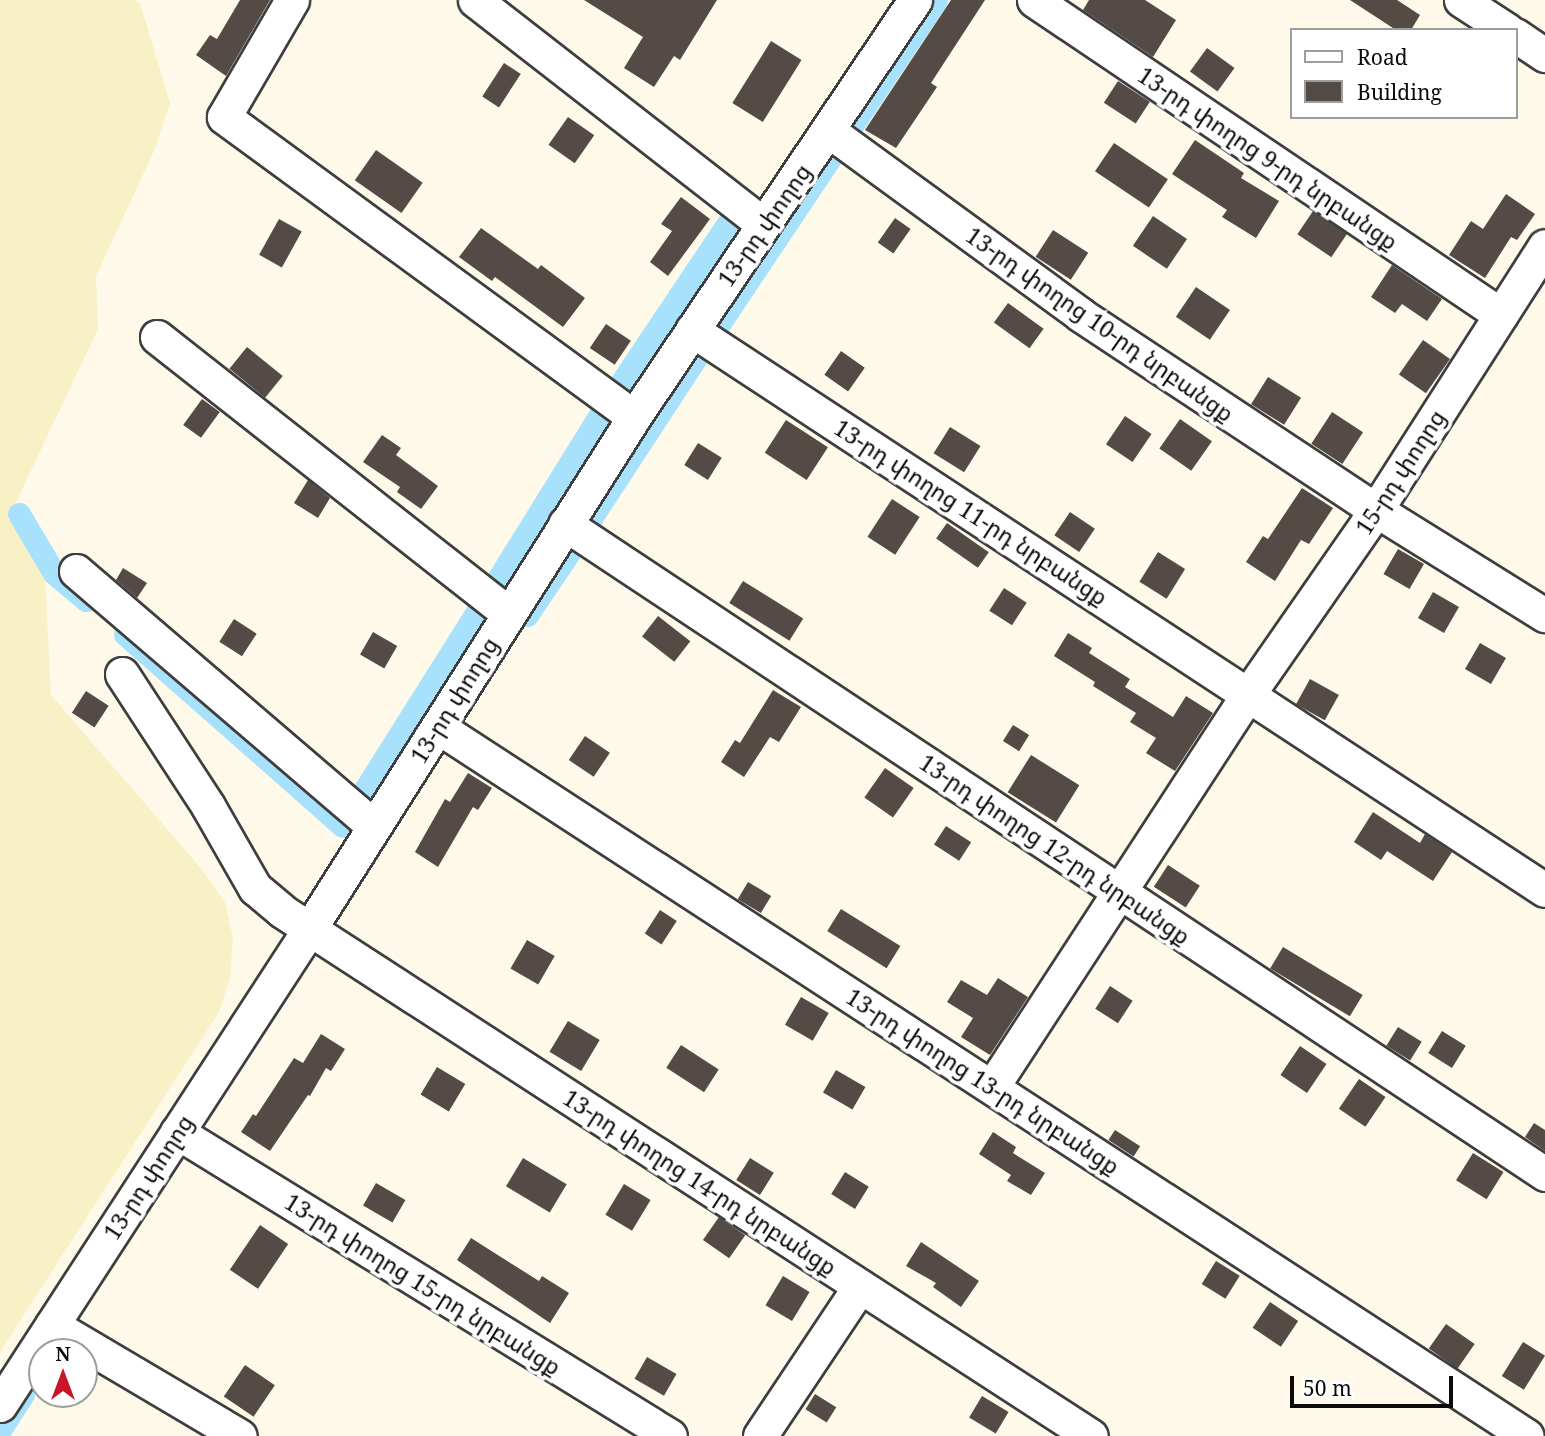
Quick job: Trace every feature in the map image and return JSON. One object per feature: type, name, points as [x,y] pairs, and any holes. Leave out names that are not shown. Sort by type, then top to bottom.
[{"type":"street","points":[[292,0],[224,117],[634,417]]},
{"type":"street","points":[[475,0],[763,224]]},
{"type":"street","name":"13-րդ փողոց","points":[[0,1405],[310,928],[634,417],[915,0]]},
{"type":"street","name":"13-րդ փողոց 9-րդ նրբանցք","points":[[1034,0],[1501,315]]},
{"type":"street","points":[[1461,0],[1504,28]]},
{"type":"street","points":[[1517,36],[1545,54]]},
{"type":"street","name":"13-րդ փողոց 10-րդ նրբանցք","points":[[829,131],[1081,315],[1376,510],[1545,615]]},
{"type":"street","name":"15-րդ փողոց","points":[[992,1087],[1249,693],[1376,510],[1545,246]]},
{"type":"street","name":"13-րդ փողոց 11-րդ նրբանցք","points":[[692,330],[1249,693],[1545,890]]},
{"type":"street","points":[[157,337],[509,614]]},
{"type":"street","name":"13-րդ փողոց 12-րդ նրբանցք","points":[[565,524],[1121,892],[1251,982],[1545,1174]]},
{"type":"street","points":[[76,571],[374,826]]},
{"type":"street","name":"13-րդ փողոց 14-րդ նրբանցք","points":[[122,674],[208,806],[256,888],[282,911],[1091,1436]]},
{"type":"street","name":"13-րդ փողոց 13-րդ նրբանցք","points":[[438,727],[1527,1436]]},
{"type":"street","name":"13-րդ փողոց 15-րդ նրբանցք","points":[[177,1132],[670,1436]]},
{"type":"street","points":[[760,1436],[860,1286]]},
{"type":"street","points":[[52,1325],[240,1436]]},
{"type":"shaded area","points":[[0,0],[134,0],[140,3],[170,103],[154,151],[96,276],[98,329],[8,519],[33,545],[45,577],[51,695],[200,867],[225,902],[233,938],[230,978],[219,1012],[0,1352]]},
{"type":"building","points":[[240,0],[270,0],[226,76],[196,55],[210,35],[217,39]]},
{"type":"building","points":[[584,0],[717,0],[680,60],[674,56],[654,87],[624,68],[643,37]]},
{"type":"building","points":[[951,0],[985,0],[931,83],[937,87],[896,148],[865,130]]},
{"type":"building","points":[[1089,0],[1145,0],[1176,20],[1153,57],[1083,10]]},
{"type":"building","points":[[1350,0],[1397,0],[1420,15],[1412,28],[1393,28]]},
{"type":"building","points":[[771,41],[802,60],[763,122],[732,103]]},
{"type":"building","points":[[1207,48],[1235,68],[1217,91],[1190,71]]},
{"type":"building","points":[[504,63],[521,74],[499,107],[482,97]]},
{"type":"building","points":[[1118,81],[1150,102],[1136,124],[1104,103]]},
{"type":"building","points":[[568,117],[594,135],[575,163],[548,145]]},
{"type":"building","points":[[1195,140],[1244,173],[1241,178],[1279,201],[1256,238],[1222,217],[1227,210],[1172,174]]},
{"type":"building","points":[[1114,143],[1168,179],[1149,208],[1095,171]]},
{"type":"building","points":[[376,150],[423,183],[401,213],[355,180]]},
{"type":"building","points":[[1506,194],[1535,214],[1517,240],[1511,237],[1485,278],[1449,255],[1471,221],[1483,229]]},
{"type":"building","points":[[681,197],[710,219],[668,276],[650,262],[672,231],[661,224]]},
{"type":"building","points":[[1313,211],[1347,234],[1331,257],[1297,234]]},
{"type":"building","points":[[1153,216],[1187,239],[1167,269],[1133,246]]},
{"type":"building","points":[[895,218],[911,229],[893,253],[878,243]]},
{"type":"building","points":[[279,219],[302,232],[282,267],[259,255]]},
{"type":"building","points":[[481,228],[538,269],[541,265],[585,298],[563,327],[495,277],[492,281],[459,257]]},
{"type":"building","points":[[1053,230],[1088,253],[1071,280],[1036,257]]},
{"type":"building","points":[[1392,265],[1442,299],[1427,321],[1402,304],[1395,313],[1371,297]]},
{"type":"building","points":[[1196,287],[1230,310],[1210,340],[1176,317]]},
{"type":"building","points":[[1008,303],[1044,329],[1029,348],[994,322]]},
{"type":"building","points":[[606,324],[631,341],[615,365],[590,348]]},
{"type":"building","points":[[1423,340],[1450,359],[1426,393],[1399,374]]},
{"type":"building","points":[[247,347],[283,376],[265,398],[229,369]]},
{"type":"building","points":[[841,351],[865,368],[848,391],[824,375]]},
{"type":"building","points":[[1268,377],[1301,398],[1284,425],[1251,404]]},
{"type":"building","points":[[202,399],[220,412],[201,438],[183,425]]},
{"type":"building","points":[[1332,412],[1363,432],[1342,464],[1311,444]]},
{"type":"building","points":[[1125,416],[1152,434],[1133,462],[1106,444]]},
{"type":"building","points":[[1180,419],[1212,441],[1191,471],[1159,448]]},
{"type":"building","points":[[786,420],[828,447],[807,480],[765,453]]},
{"type":"building","points":[[950,427],[981,446],[964,472],[934,453]]},
{"type":"building","points":[[382,435],[401,448],[396,455],[438,486],[421,509],[397,492],[400,487],[363,462]]},
{"type":"building","points":[[698,443],[722,458],[708,480],[684,465]]},
{"type":"building","points":[[308,480],[330,498],[318,518],[294,503]]},
{"type":"building","points":[[1302,488],[1333,508],[1309,544],[1301,540],[1275,581],[1246,562],[1263,536],[1268,539]]},
{"type":"building","points":[[892,499],[920,517],[895,555],[867,537]]},
{"type":"building","points":[[1070,512],[1095,529],[1079,552],[1054,535]]},
{"type":"building","points":[[947,523],[989,552],[978,568],[936,539]]},
{"type":"building","points":[[1398,549],[1424,564],[1409,589],[1384,574]]},
{"type":"building","points":[[1158,552],[1185,569],[1167,599],[1139,582]]},
{"type":"building","points":[[123,568],[147,583],[137,598],[116,580]]},
{"type":"building","points":[[743,581],[803,619],[789,641],[729,603]]},
{"type":"building","points":[[1004,588],[1027,603],[1012,625],[989,611]]},
{"type":"building","points":[[1433,592],[1459,607],[1444,633],[1418,618]]},
{"type":"building","points":[[658,616],[690,641],[674,662],[642,636]]},
{"type":"building","points":[[234,619],[257,634],[242,656],[219,642]]},
{"type":"building","points":[[373,632],[397,646],[384,669],[360,655]]},
{"type":"building","points":[[1068,633],[1092,648],[1089,653],[1130,679],[1125,687],[1173,717],[1186,696],[1213,713],[1175,771],[1146,753],[1156,738],[1130,722],[1136,713],[1093,686],[1095,682],[1054,656]]},
{"type":"building","points":[[1480,643],[1506,658],[1491,684],[1465,669]]},
{"type":"building","points":[[1310,679],[1339,695],[1325,720],[1296,704]]},
{"type":"building","points":[[773,690],[801,707],[779,742],[770,737],[744,777],[721,762],[735,740],[740,743]]},
{"type":"building","points":[[86,691],[109,706],[94,728],[72,713]]},
{"type":"building","points":[[1013,725],[1029,735],[1019,751],[1003,741]]},
{"type":"building","points":[[585,736],[610,753],[594,777],[569,760]]},
{"type":"building","points":[[1031,755],[1079,785],[1056,823],[1008,792]]},
{"type":"building","points":[[885,768],[914,788],[893,818],[864,797]]},
{"type":"building","points":[[468,773],[492,788],[478,810],[473,807],[438,867],[415,852],[445,799],[450,802]]},
{"type":"building","points":[[1373,812],[1420,843],[1425,834],[1452,852],[1433,881],[1387,851],[1381,860],[1354,842]]},
{"type":"building","points":[[946,826],[971,842],[959,861],[934,844]]},
{"type":"building","points":[[1168,865],[1200,886],[1186,908],[1154,887]]},
{"type":"building","points":[[748,882],[771,896],[761,913],[738,899]]},
{"type":"building","points":[[841,909],[900,946],[887,968],[827,931]]},
{"type":"building","points":[[660,910],[677,921],[662,944],[645,933]]},
{"type":"building","points":[[527,940],[555,956],[538,985],[510,969]]},
{"type":"building","points":[[1283,947],[1363,995],[1350,1016],[1270,968]]},
{"type":"building","points":[[998,978],[1028,997],[990,1055],[961,1037],[973,1018],[947,1002],[961,980],[987,995]]},
{"type":"building","points":[[1110,986],[1133,1001],[1118,1023],[1095,1009]]},
{"type":"building","points":[[801,997],[829,1013],[813,1041],[785,1025]]},
{"type":"building","points":[[568,1021],[600,1040],[581,1071],[549,1052]]},
{"type":"building","points":[[1398,1027],[1422,1042],[1410,1060],[1386,1046]]},
{"type":"building","points":[[1442,1031],[1466,1046],[1452,1068],[1428,1053]]},
{"type":"building","points":[[321,1034],[345,1049],[331,1071],[326,1068],[310,1096],[308,1095],[270,1151],[241,1132],[253,1114],[256,1116],[294,1058],[303,1063]]},
{"type":"building","points":[[681,1045],[719,1070],[704,1092],[666,1068]]},
{"type":"building","points":[[1300,1046],[1327,1064],[1307,1093],[1280,1075]]},
{"type":"building","points":[[437,1067],[465,1084],[449,1111],[421,1094]]},
{"type":"building","points":[[836,1070],[865,1087],[852,1110],[823,1093]]},
{"type":"building","points":[[1359,1079],[1386,1097],[1365,1127],[1339,1109]]},
{"type":"building","points":[[1534,1123],[1545,1130],[1545,1151],[1525,1137]]},
{"type":"building","points":[[1115,1130],[1140,1146],[1134,1156],[1108,1140]]},
{"type":"building","points":[[993,1132],[1016,1147],[1013,1153],[1045,1173],[1031,1195],[1007,1181],[1011,1175],[979,1154]]},
{"type":"building","points":[[1473,1153],[1504,1172],[1487,1199],[1456,1180]]},
{"type":"building","points":[[523,1158],[567,1184],[550,1213],[506,1186]]},
{"type":"building","points":[[750,1158],[774,1173],[760,1195],[736,1180]]},
{"type":"building","points":[[845,1172],[869,1187],[855,1209],[831,1194]]},
{"type":"building","points":[[376,1183],[405,1200],[392,1223],[363,1206]]},
{"type":"building","points":[[624,1184],[651,1200],[632,1231],[605,1215]]},
{"type":"building","points":[[719,1217],[745,1235],[729,1258],[703,1240]]},
{"type":"building","points":[[260,1225],[288,1244],[258,1289],[230,1270]]},
{"type":"building","points":[[471,1238],[539,1281],[542,1276],[569,1293],[550,1323],[457,1260]]},
{"type":"building","points":[[921,1242],[979,1281],[961,1307],[933,1287],[936,1283],[906,1266]]},
{"type":"building","points":[[1216,1261],[1240,1276],[1225,1299],[1202,1284]]},
{"type":"building","points":[[783,1276],[810,1292],[792,1321],[765,1305]]},
{"type":"building","points":[[1270,1302],[1298,1321],[1281,1347],[1253,1328]]},
{"type":"building","points":[[1446,1324],[1475,1344],[1457,1369],[1429,1349]]},
{"type":"building","points":[[1523,1342],[1545,1356],[1524,1390],[1502,1376]]},
{"type":"building","points":[[647,1357],[676,1374],[664,1396],[634,1379]]},
{"type":"building","points":[[245,1365],[275,1385],[254,1417],[224,1397]]},
{"type":"building","points":[[815,1394],[836,1407],[827,1423],[805,1409]]},
{"type":"building","points":[[982,1396],[1009,1412],[996,1433],[969,1417]]},
{"type":"waterway","points":[[853,124],[936,0]]},
{"type":"waterway","points":[[719,324],[831,157]]},
{"type":"waterway","points":[[621,383],[733,216]]},
{"type":"waterway","points":[[591,518],[701,350]]},
{"type":"waterway","points":[[495,584],[603,410]]},
{"type":"waterway","points":[[19,514],[54,573],[86,600]]},
{"type":"waterway","points":[[527,615],[570,551]]},
{"type":"waterway","points":[[359,799],[476,613]]},
{"type":"waterway","points":[[125,634],[343,826]]},
{"type":"waterway","points":[[0,1430],[23,1394]]}]
